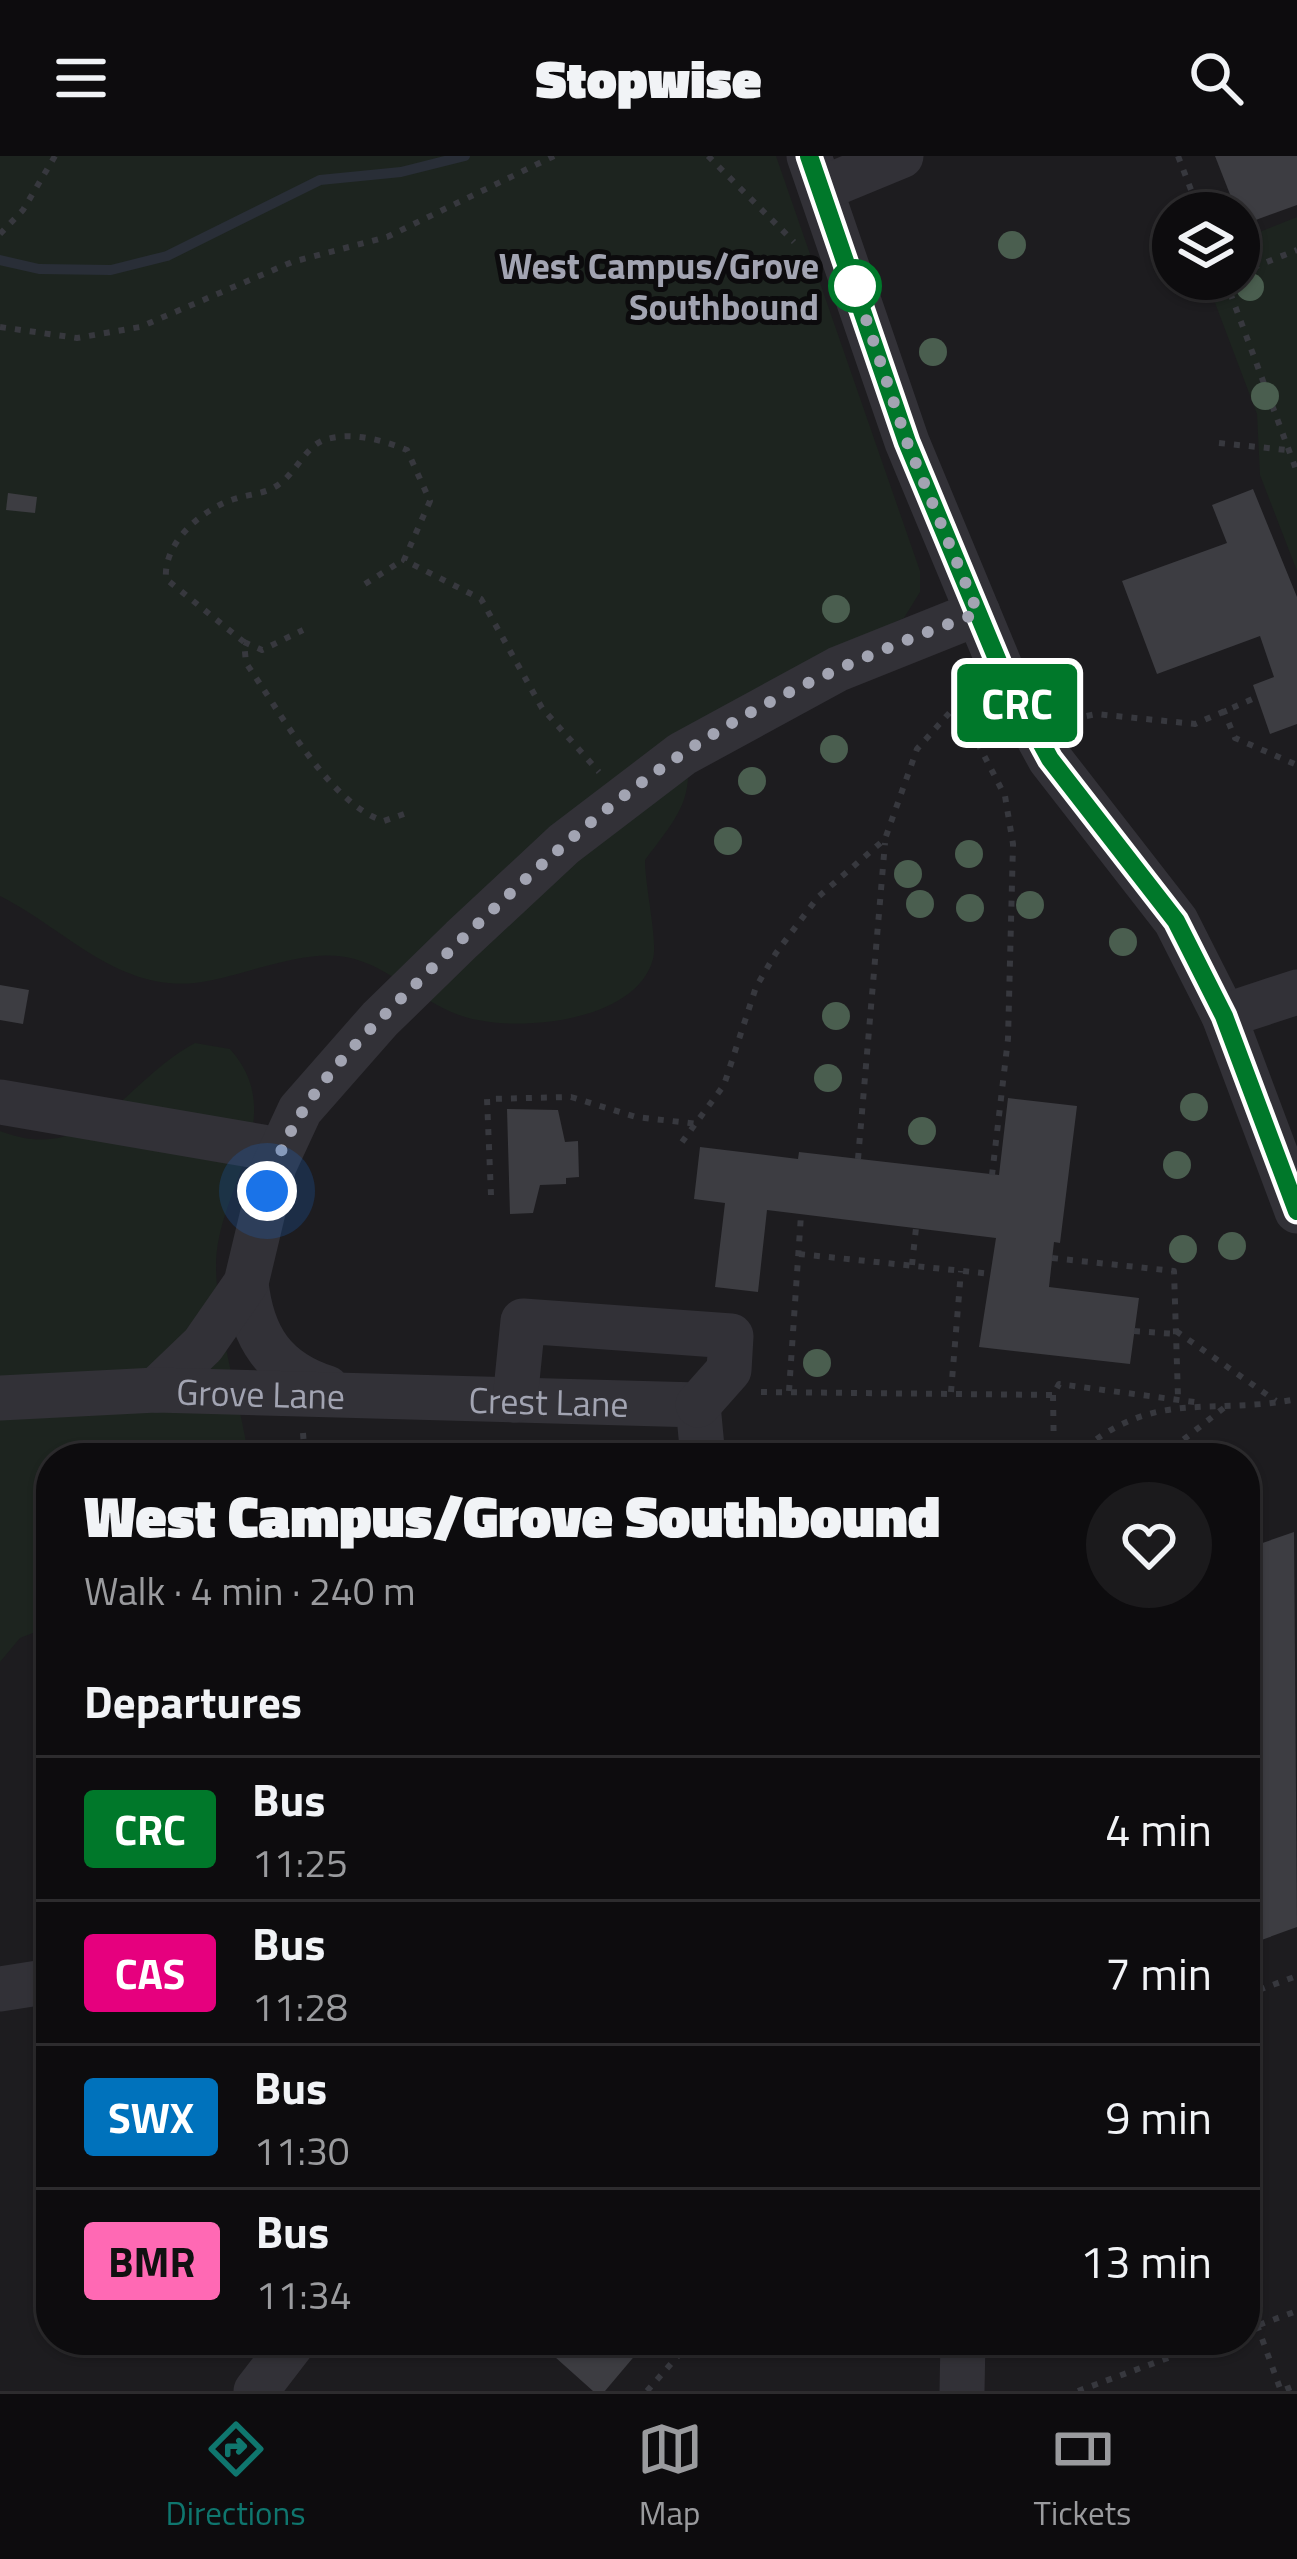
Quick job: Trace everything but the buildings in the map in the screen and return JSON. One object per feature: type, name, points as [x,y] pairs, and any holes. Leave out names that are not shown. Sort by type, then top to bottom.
[{"type":"street","points":[[901,156],[815,173],[907,442],[978,613],[1040,741],[1176,921],[1224,1016],[1297,1211]]},
{"type":"street","name":"Grove Lane","points":[[156,1390],[203,1345],[246,1283],[280,1150],[300,1110],[380,1019],[621,797],[780,697],[978,613]]},
{"type":"street","points":[[1224,1016],[1297,992]]},
{"type":"street","points":[[0,1102],[280,1150]]},
{"type":"street","name":"Grove Lane","points":[[246,1283],[254,1328],[276,1363],[308,1382],[347,1395]]},
{"type":"street","points":[[515,1400],[523,1321],[731,1336],[729,1370],[698,1405],[702,1443]]},
{"type":"street","name":"Grove Lane","points":[[0,1398],[156,1390],[347,1395]]},
{"type":"street","name":"Crest Lane","points":[[347,1395],[698,1405]]},
{"type":"street","points":[[0,1989],[36,1984]]},
{"type":"street","points":[[256,2391],[284,2355]]},
{"type":"street","points":[[962,2391],[963,2355]]},
{"type":"path","points":[[0,234],[23,210],[55,156]]},
{"type":"path","points":[[0,327],[77,338],[140,327],[292,262],[387,237],[554,156]]},
{"type":"path","points":[[708,156],[794,242]]},
{"type":"path","points":[[1178,156],[1192,192]]},
{"type":"path","points":[[1260,265],[1297,250]]},
{"type":"path","points":[[1233,300],[1297,472]]},
{"type":"path","points":[[303,631],[262,650],[244,642],[166,579],[165,564],[193,524],[229,500],[271,490],[298,471],[310,449],[323,440],[389,442],[414,460],[430,500],[404,560],[365,584]]},
{"type":"path","points":[[1219,442],[1289,450]]},
{"type":"path","points":[[404,560],[481,599],[542,708],[621,797]]},
{"type":"path","points":[[244,642],[246,663],[329,784],[370,817],[384,821],[404,814]]},
{"type":"path","points":[[858,1159],[885,839],[917,749],[971,688]]},
{"type":"path","points":[[1069,720],[1096,714],[1195,724],[1257,697]]},
{"type":"path","points":[[956,703],[1005,796],[1013,844],[1008,1039],[992,1175]]},
{"type":"path","points":[[1223,710],[1235,738],[1297,765]]},
{"type":"path","points":[[682,1142],[724,1085],[756,988],[776,953],[818,897],[885,839]]},
{"type":"path","points":[[491,1195],[487,1099],[572,1097],[636,1118],[698,1124]]},
{"type":"path","points":[[801,1215],[788,1391],[1053,1395]]},
{"type":"path","points":[[912,1265],[916,1228]]},
{"type":"path","points":[[799,1254],[992,1274]]},
{"type":"path","points":[[1052,1258],[1174,1271],[1178,1396]]},
{"type":"path","points":[[951,1393],[961,1271]]},
{"type":"path","points":[[1134,1331],[1176,1333],[1278,1402]]},
{"type":"path","points":[[1054,1443],[1053,1395],[1059,1384],[1228,1406],[1297,1399]]},
{"type":"path","points":[[1096,1443],[1137,1416],[1201,1403]]},
{"type":"path","points":[[1180,1443],[1228,1406]]},
{"type":"path","points":[[1260,1990],[1297,1976]]},
{"type":"path","points":[[1260,2324],[1297,2311]]},
{"type":"path","points":[[1260,2333],[1281,2391],[1297,2385]]},
{"type":"path","points":[[647,2391],[679,2355]]},
{"type":"path","points":[[1078,2391],[1176,2355]]},
{"type":"shaded area","points":[[0,156],[1297,156],[1297,2391],[0,2391]]},
{"type":"shaded area","points":[[0,156],[776,156],[920,571],[920,592],[904,618],[753,690],[684,732],[688,772],[683,802],[645,860],[653,959],[642,981],[623,998],[569,1018],[538,1023],[481,1021],[443,1008],[371,965],[338,956],[292,960],[213,980],[181,984],[152,980],[100,959],[0,896]]},
{"type":"shaded area","points":[[1297,217],[1297,571],[1260,475],[1257,414],[1214,300],[1260,300],[1260,232]]},
{"type":"shaded area","points":[[195,1043],[230,1049],[247,1075],[254,1101],[253,1128],[226,1211],[216,1267],[224,1339],[246,1443],[36,1443],[36,1632],[20,1638],[0,1662],[0,1131],[32,1139],[59,1138],[84,1129]]},
{"type":"waterway","points":[[0,260],[39,269],[111,270],[167,256],[320,180],[401,172],[465,156]]},
{"type":"bus line","name":"CRC","points":[[809,156],[907,442],[1002,671],[1050,759],[1176,921],[1224,1016],[1297,1211]]},
{"type":"place","name":"West Campus/Grove Southbound","points":[[855,286]]},
{"type":"route","points":[[267,1191],[290,1126],[317,1089],[380,1019],[462,940],[621,797],[682,754],[780,697],[838,668],[978,613],[907,442],[855,286]]}]
